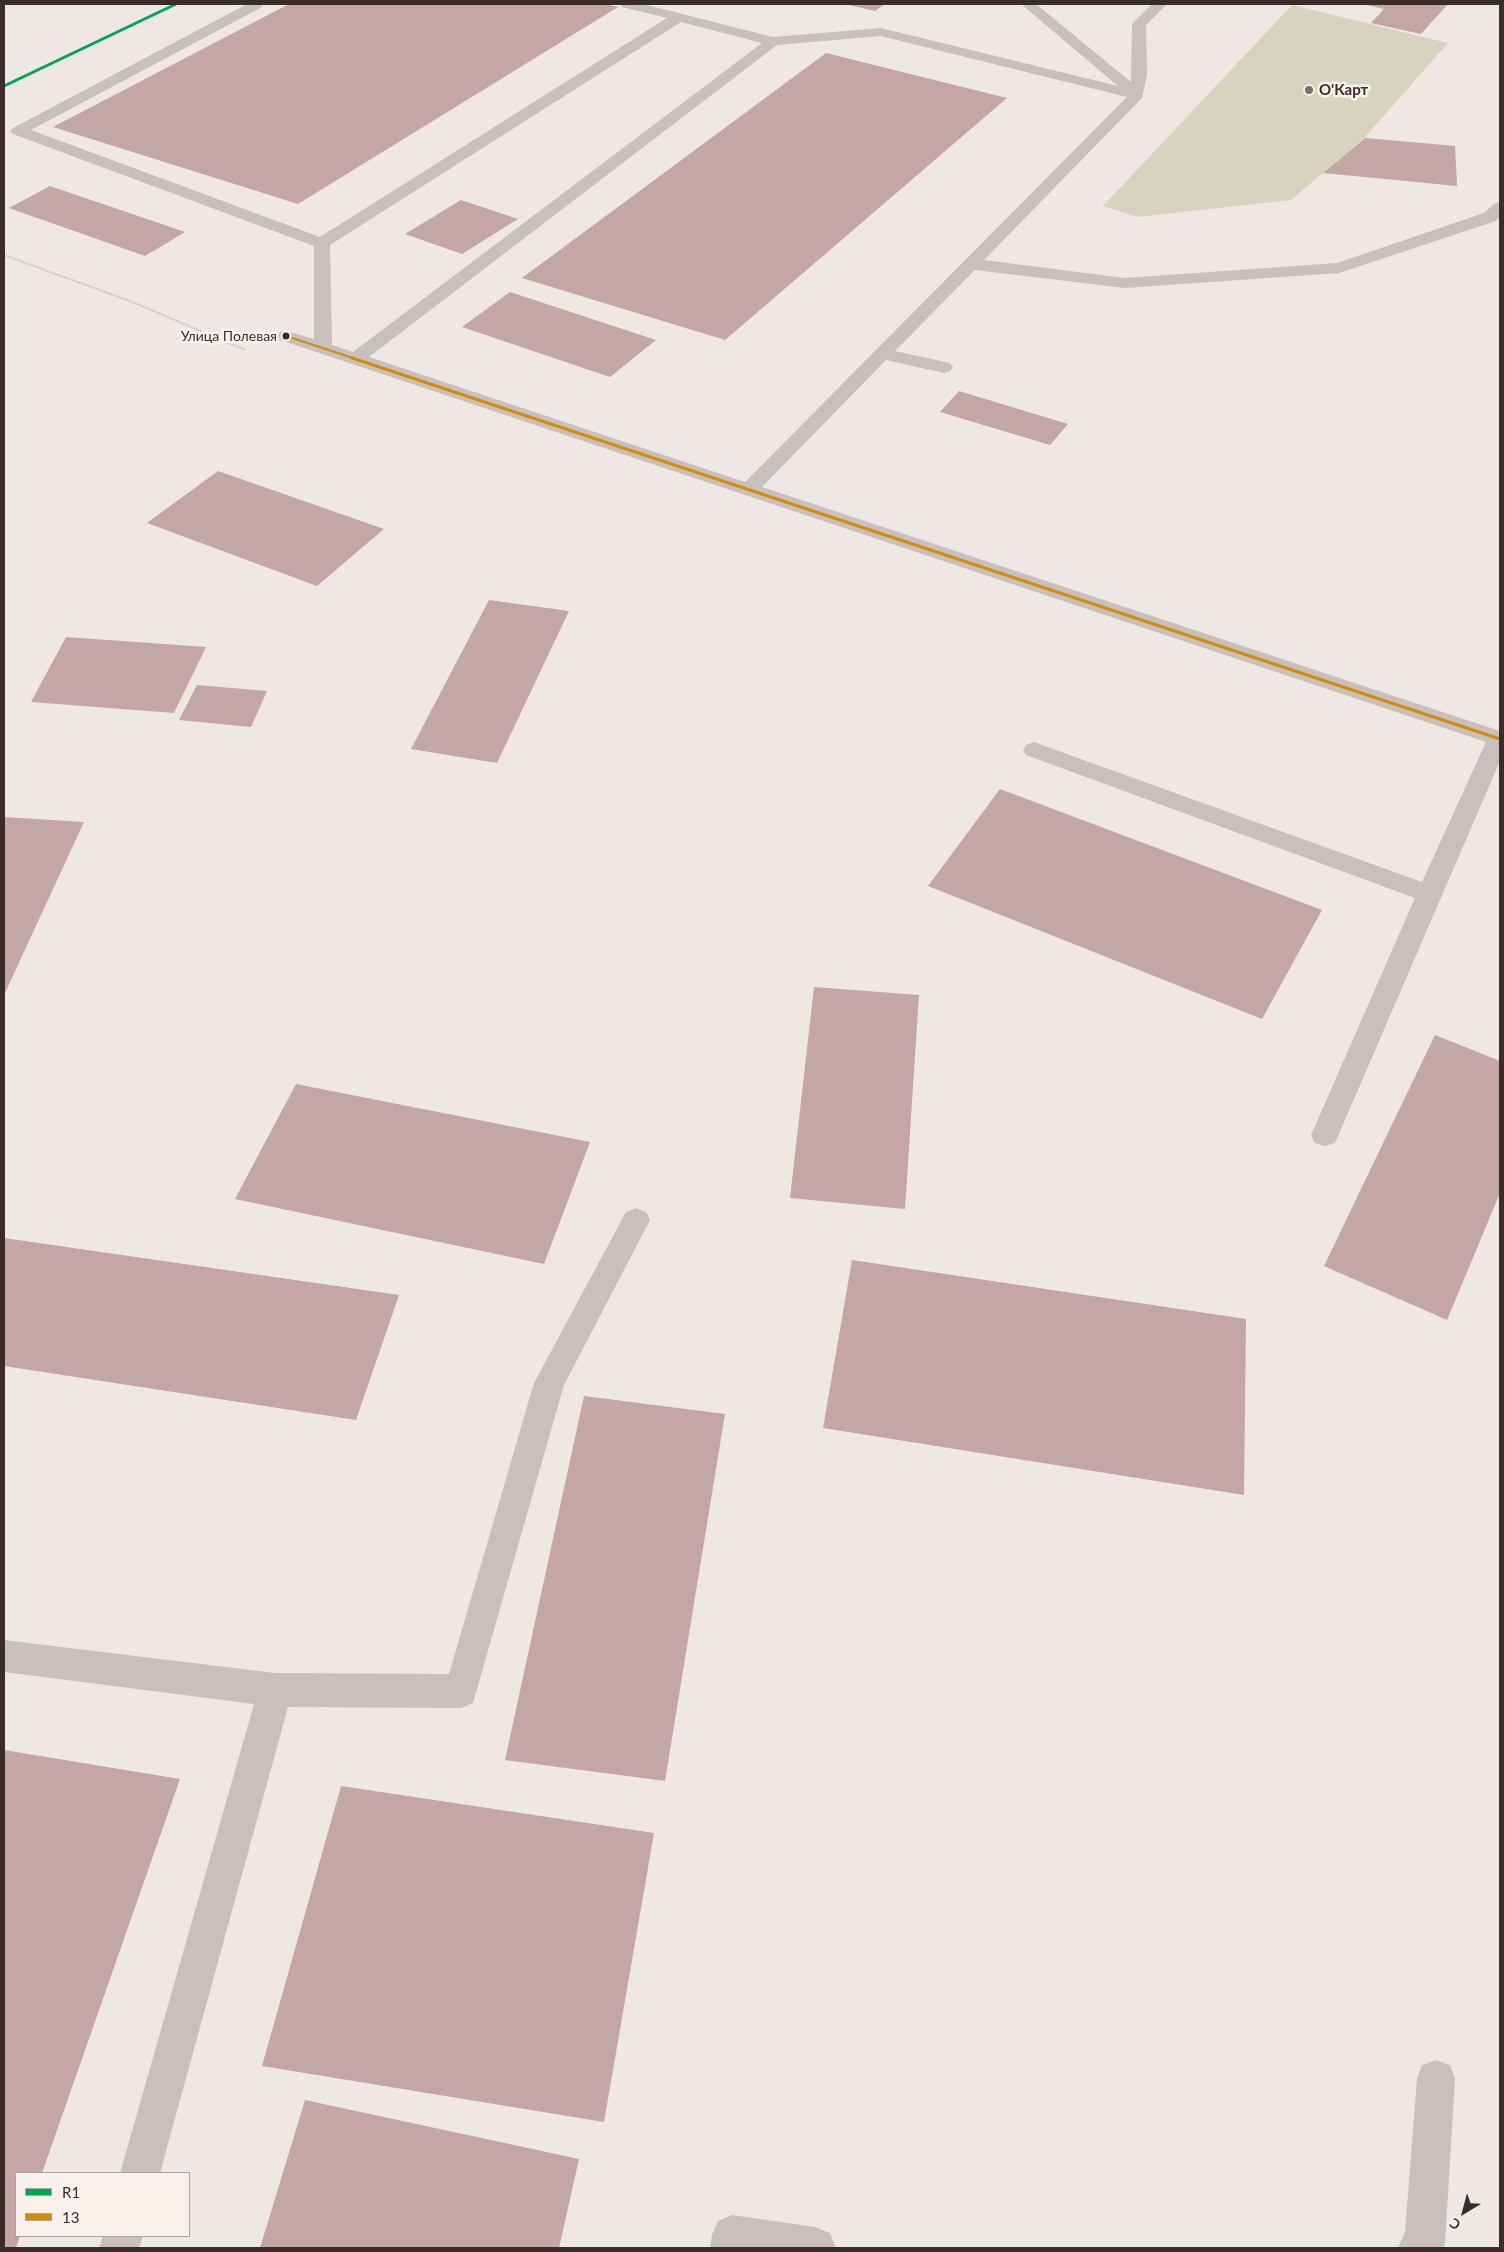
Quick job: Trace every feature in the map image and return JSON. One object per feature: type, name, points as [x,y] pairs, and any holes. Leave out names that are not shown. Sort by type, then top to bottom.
[{"type":"street","points":[[257,4],[18,131],[322,244]]},
{"type":"street","points":[[627,4],[773,41],[881,32],[1138,95]]},
{"type":"street","points":[[1028,4],[1138,95]]},
{"type":"street","points":[[749,489],[1138,95],[1140,75],[1139,24],[1160,4]]},
{"type":"street","points":[[322,244],[680,17]]},
{"type":"street","points":[[355,359],[773,41]]},
{"type":"street","points":[[971,264],[1125,283],[1339,268],[1490,216],[1500,207]]},
{"type":"street","points":[[322,244],[323,348]]},
{"type":"street","points":[[286,336],[1500,739],[1429,894],[1325,1135]]},
{"type":"street","points":[[882,354],[944,367]]},
{"type":"street","points":[[1034,750],[1429,894]]},
{"type":"street","points":[[4,1656],[275,1690],[461,1691],[549,1383],[636,1220]]},
{"type":"street","points":[[140,2172],[275,1690]]},
{"type":"street","points":[[1418,2248],[1425,2243],[1436,2079]]},
{"type":"street","points":[[730,2248],[732,2235],[815,2248]]},
{"type":"path","points":[[4,255],[135,303],[251,352],[286,336]]},
{"type":"shaded area","name":"О'Карт","points":[[1292,5],[1448,43],[1365,137],[1291,200],[1137,217],[1103,206]]},
{"type":"building","points":[[289,4],[606,4],[618,7],[298,204],[53,127]]},
{"type":"building","points":[[844,4],[885,4],[875,11]]},
{"type":"building","points":[[1363,4],[1448,4],[1421,34],[1371,23],[1384,9]]},
{"type":"building","points":[[826,53],[1007,98],[725,340],[522,278]]},
{"type":"building","points":[[1365,138],[1455,146],[1457,186],[1323,173]]},
{"type":"building","points":[[50,186],[185,232],[145,256],[9,208]]},
{"type":"building","points":[[461,200],[518,219],[462,254],[405,234]]},
{"type":"building","points":[[510,292],[656,340],[610,377],[462,327]]},
{"type":"building","points":[[959,391],[1068,424],[1050,445],[940,412]]},
{"type":"building","points":[[218,471],[384,529],[317,586],[147,523]]},
{"type":"building","points":[[489,600],[569,611],[497,763],[411,749]]},
{"type":"building","points":[[66,637],[206,647],[174,713],[31,702]]},
{"type":"building","points":[[197,685],[267,691],[251,727],[179,720]]},
{"type":"building","points":[[1000,789],[1322,910],[1262,1019],[928,886]]},
{"type":"building","points":[[4,817],[84,822],[4,995]]},
{"type":"building","points":[[814,987],[919,995],[905,1209],[790,1198]]},
{"type":"building","points":[[1435,1035],[1500,1061],[1500,1193],[1447,1320],[1324,1266]]},
{"type":"building","points":[[296,1084],[590,1142],[544,1264],[235,1199]]},
{"type":"building","points":[[4,1238],[399,1295],[356,1420],[4,1366]]},
{"type":"building","points":[[852,1260],[1246,1319],[1244,1495],[823,1428]]},
{"type":"building","points":[[584,1396],[725,1414],[665,1781],[505,1760]]},
{"type":"building","points":[[4,1750],[180,1779],[42,2172],[15,2172],[15,2237],[20,2237],[16,2248],[4,2248]]},
{"type":"building","points":[[341,1786],[654,1833],[604,2122],[262,2066]]},
{"type":"building","points":[[305,2100],[579,2159],[559,2248],[260,2248]]},
{"type":"transit line","name":"R1","points":[[4,86],[176,4]]},
{"type":"transit line","name":"13","points":[[286,336],[1500,739]]},
{"type":"place","name":"О'Карт","points":[[1309,90]]},
{"type":"place","name":"Улица Полевая","points":[[286,336]]}]
